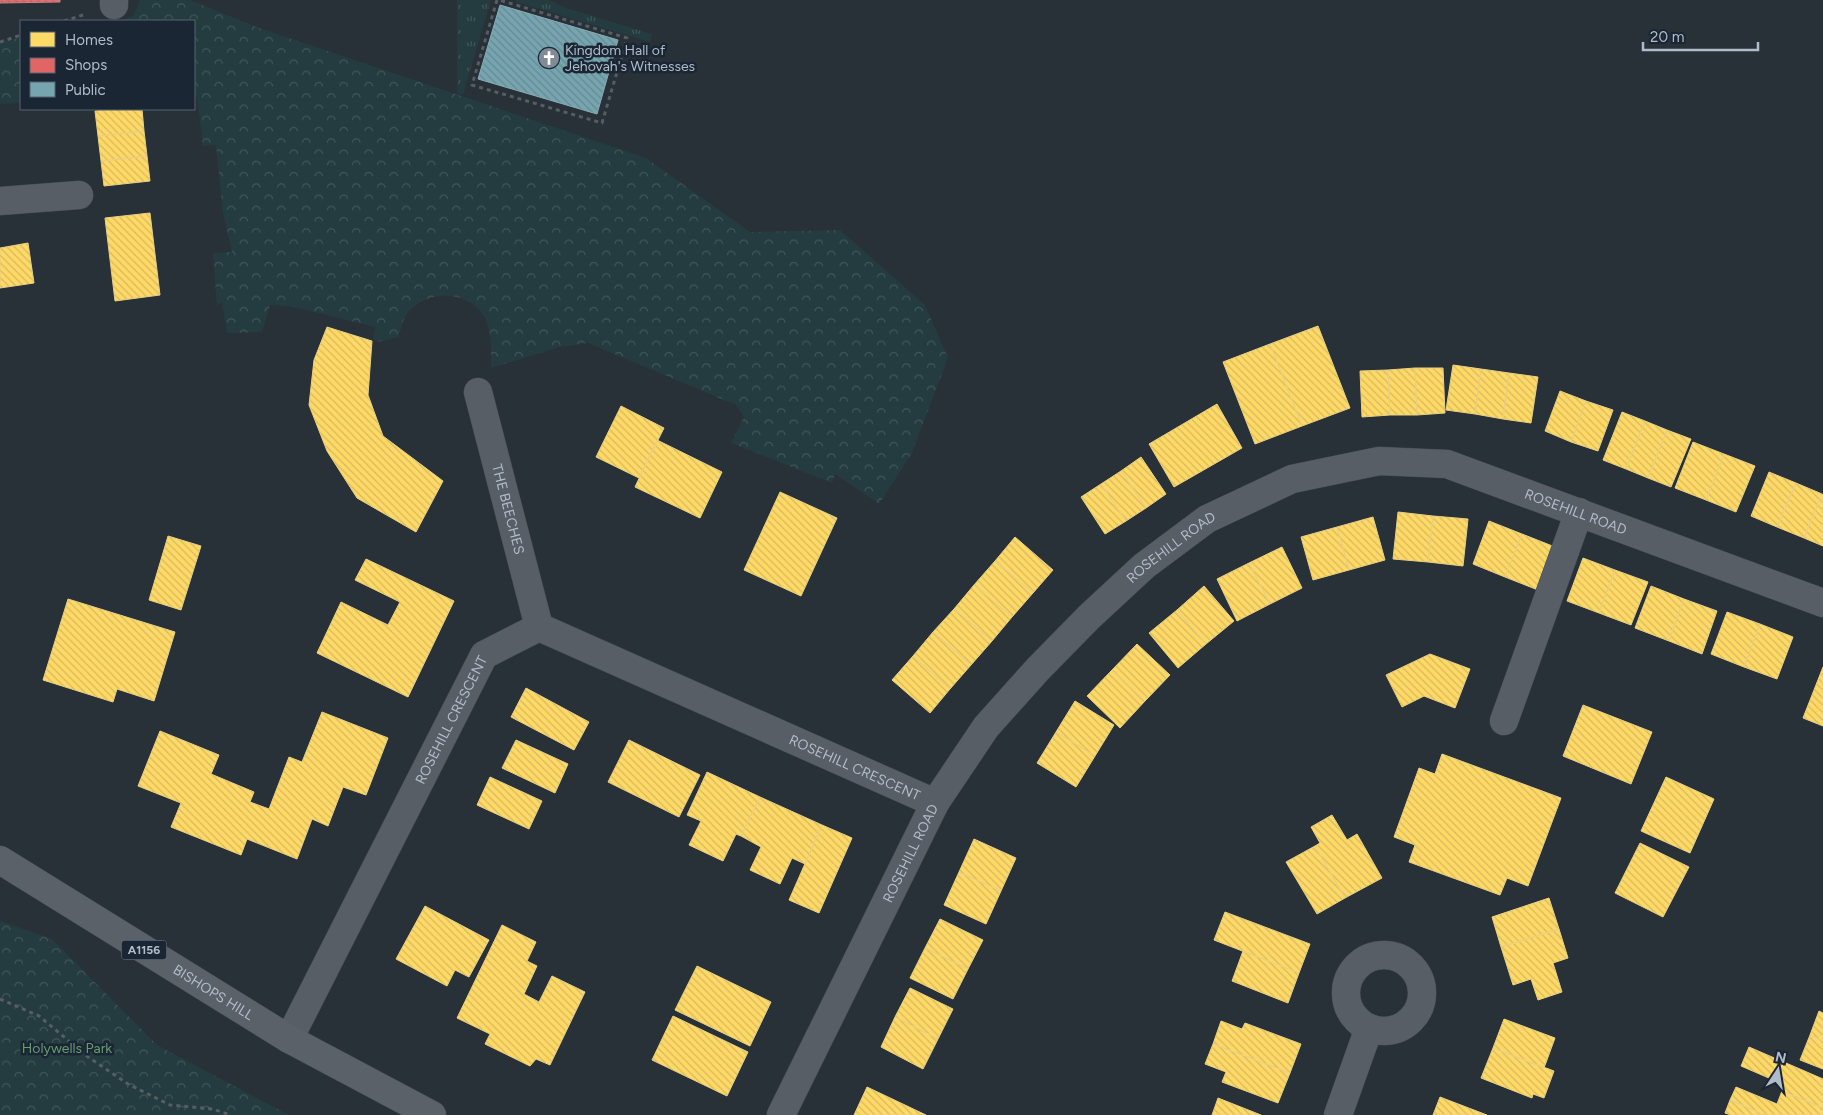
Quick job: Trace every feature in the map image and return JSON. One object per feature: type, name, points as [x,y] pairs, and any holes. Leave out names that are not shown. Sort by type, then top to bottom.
[{"type":"main road","name":"BISHOPS HILL","points":[[0,860],[289,1039],[432,1115]]},
{"type":"street","points":[[0,201],[79,195]]},
{"type":"street","name":"THE BEECHES","points":[[478,392],[539,627]]},
{"type":"street","name":"ROSEHILL ROAD","points":[[782,1115],[935,803],[986,727],[1038,669],[1144,566],[1207,519],[1292,479],[1379,461],[1447,464],[1823,603]]},
{"type":"street","points":[[1504,721],[1579,512]]},
{"type":"street","name":"ROSEHILL CRESCENT","points":[[289,1039],[484,655],[539,627],[935,803]]},
{"type":"street","points":[[1338,1115],[1369,1028]]},
{"type":"path","points":[[498,0],[512,2],[627,38],[602,123],[472,85],[498,0]]},
{"type":"path","points":[[0,42],[20,36]]},
{"type":"path","points":[[612,63],[619,65]]},
{"type":"path","points":[[0,999],[39,1016],[88,1056],[128,1084],[170,1105],[213,1109],[230,1115]]},
{"type":"green space","points":[[140,0],[190,0],[259,28],[646,158],[750,232],[840,230],[925,305],[948,358],[911,455],[879,504],[835,474],[832,483],[731,443],[744,417],[736,405],[588,343],[560,347],[491,368],[490,336],[485,318],[478,308],[458,297],[446,296],[424,300],[414,306],[406,315],[398,337],[378,342],[373,340],[375,327],[294,307],[270,305],[262,332],[227,333],[222,302],[217,306],[213,253],[232,252],[223,213],[216,145],[203,146],[197,97],[195,97],[195,20],[123,20],[133,16]]},
{"type":"green space","points":[[457,0],[491,0],[463,95],[457,93]]},
{"type":"green space","points":[[516,0],[549,0],[566,8],[652,34],[650,42],[516,2]]},
{"type":"green space","points":[[20,38],[20,103],[0,104],[0,40]]},
{"type":"green space","name":"Holywells Park","points":[[0,921],[52,939],[157,1045],[289,1115],[0,1115]]},
{"type":"building: Homes","points":[[142,110],[144,131],[98,136],[95,111]]},
{"type":"building: Homes","points":[[144,131],[147,156],[101,161],[98,136]]},
{"type":"building: Homes","points":[[147,156],[150,181],[104,186],[101,161]]},
{"type":"building: Homes","points":[[150,213],[160,295],[115,301],[105,218]]},
{"type":"building: Homes","points":[[28,243],[34,283],[0,288],[0,248]]},
{"type":"building: Homes","points":[[1318,326],[1350,408],[1302,426],[1270,344]]},
{"type":"building: Homes","points":[[327,327],[372,341],[368,395],[383,436],[443,481],[416,532],[357,498],[327,451],[309,405],[314,360]]},
{"type":"building: Homes","points":[[1270,344],[1302,426],[1255,444],[1223,362]]},
{"type":"building: Homes","points":[[1453,365],[1481,369],[1475,414],[1446,410]]},
{"type":"building: Homes","points":[[1415,368],[1443,368],[1445,413],[1417,415]]},
{"type":"building: Homes","points":[[1415,368],[1417,415],[1390,415],[1388,370]]},
{"type":"building: Homes","points":[[1481,369],[1509,373],[1503,419],[1475,414]]},
{"type":"building: Homes","points":[[1388,370],[1390,415],[1362,417],[1360,371]]},
{"type":"building: Homes","points":[[1509,373],[1538,377],[1531,423],[1503,419]]},
{"type":"building: Homes","points":[[1560,391],[1586,401],[1571,442],[1545,431]]},
{"type":"building: Homes","points":[[1586,401],[1613,410],[1598,451],[1571,442]]},
{"type":"building: Homes","points":[[1217,404],[1242,448],[1174,487],[1149,444]]},
{"type":"building: Homes","points":[[621,406],[664,428],[639,478],[596,457]]},
{"type":"building: Homes","points":[[1622,412],[1645,421],[1626,469],[1603,460]]},
{"type":"building: Homes","points":[[1645,421],[1667,430],[1648,478],[1626,469]]},
{"type":"building: Homes","points":[[1667,430],[1691,439],[1671,487],[1648,478]]},
{"type":"building: Homes","points":[[657,440],[722,472],[700,518],[635,487]]},
{"type":"building: Homes","points":[[1693,442],[1724,454],[1706,500],[1675,488]]},
{"type":"building: Homes","points":[[1724,454],[1755,466],[1736,512],[1706,500]]},
{"type":"building: Homes","points":[[1141,457],[1166,494],[1146,508],[1121,471]]},
{"type":"building: Homes","points":[[1121,471],[1146,508],[1126,521],[1101,484]]},
{"type":"building: Homes","points":[[1769,472],[1796,483],[1777,527],[1751,516]]},
{"type":"building: Homes","points":[[1796,483],[1822,494],[1804,538],[1777,527]]},
{"type":"building: Homes","points":[[1101,484],[1126,521],[1105,534],[1081,497]]},
{"type":"building: Homes","points":[[780,492],[837,518],[801,596],[744,570]]},
{"type":"building: Homes","points":[[1823,495],[1823,546],[1804,538]]},
{"type":"building: Homes","points":[[1398,512],[1433,516],[1428,562],[1393,559]]},
{"type":"building: Homes","points":[[1433,516],[1468,519],[1463,566],[1428,562]]},
{"type":"building: Homes","points":[[1373,517],[1385,560],[1349,570],[1337,527]]},
{"type":"building: Homes","points":[[1489,521],[1522,534],[1505,577],[1473,564]]},
{"type":"building: Homes","points":[[1337,527],[1349,570],[1313,580],[1301,537]]},
{"type":"building: Homes","points":[[1522,534],[1555,547],[1538,590],[1505,577]]},
{"type":"building: Homes","points":[[168,536],[201,546],[181,610],[149,600]]},
{"type":"building: Homes","points":[[1015,537],[1053,570],[1033,593],[995,561]]},
{"type":"building: Homes","points":[[1282,547],[1302,588],[1270,604],[1249,563]]},
{"type":"building: Homes","points":[[1583,558],[1615,570],[1599,613],[1567,601]]},
{"type":"building: Homes","points":[[366,559],[454,601],[408,697],[317,653],[341,602],[388,625],[400,602],[355,580]]},
{"type":"building: Homes","points":[[995,561],[1033,593],[1012,617],[974,585]]},
{"type":"building: Homes","points":[[1249,563],[1270,604],[1237,621],[1217,579]]},
{"type":"building: Homes","points":[[1615,570],[1648,582],[1631,625],[1599,613]]},
{"type":"building: Homes","points":[[974,585],[1012,617],[992,641],[954,609]]},
{"type":"building: Homes","points":[[1204,586],[1234,621],[1206,644],[1177,610]]},
{"type":"building: Homes","points":[[1651,586],[1684,599],[1669,641],[1635,628]]},
{"type":"building: Homes","points":[[68,599],[175,632],[154,701],[117,689],[113,702],[43,680]]},
{"type":"building: Homes","points":[[1684,599],[1717,611],[1702,654],[1669,641]]},
{"type":"building: Homes","points":[[954,609],[992,641],[971,665],[933,632]]},
{"type":"building: Homes","points":[[1177,610],[1206,644],[1178,668],[1149,633]]},
{"type":"building: Homes","points":[[1727,612],[1760,624],[1744,667],[1711,654]]},
{"type":"building: Homes","points":[[1760,624],[1793,637],[1777,679],[1744,667]]},
{"type":"building: Homes","points":[[933,632],[971,665],[950,689],[913,656]]},
{"type":"building: Homes","points":[[1137,644],[1170,675],[1145,701],[1112,670]]},
{"type":"building: Homes","points":[[1430,654],[1470,669],[1455,708],[1424,696],[1402,707],[1386,675]]},
{"type":"building: Homes","points":[[913,656],[950,689],[930,713],[892,680]]},
{"type":"building: Homes","points":[[1823,667],[1823,726],[1803,718]]},
{"type":"building: Homes","points":[[1112,670],[1145,701],[1120,728],[1087,696]]},
{"type":"building: Homes","points":[[526,688],[589,722],[574,750],[511,717]]},
{"type":"building: Homes","points":[[1075,701],[1114,725],[1095,756],[1056,732]]},
{"type":"building: Homes","points":[[1583,705],[1652,732],[1631,784],[1563,756]]},
{"type":"building: Homes","points":[[322,712],[388,738],[366,795],[343,787],[328,826],[312,819],[297,859],[247,839],[241,855],[171,827],[181,803],[138,786],[160,731],[219,755],[211,774],[254,792],[250,802],[269,809],[289,757],[302,762]]},
{"type":"building: Homes","points":[[1056,732],[1095,756],[1076,787],[1037,763]]},
{"type":"building: Homes","points":[[516,740],[568,764],[555,793],[502,768]]},
{"type":"building: Homes","points":[[629,740],[700,775],[679,817],[608,782]]},
{"type":"building: Homes","points":[[1442,754],[1561,798],[1528,886],[1507,878],[1500,895],[1409,862],[1415,845],[1394,837],[1419,768],[1435,774]]},
{"type":"building: Homes","points":[[707,772],[760,797],[741,836],[736,834],[723,861],[689,845],[701,821],[687,815]]},
{"type":"building: Homes","points":[[490,777],[542,801],[529,829],[477,805]]},
{"type":"building: Homes","points":[[1666,777],[1714,799],[1690,853],[1641,831]]},
{"type":"building: Homes","points":[[760,797],[822,825],[805,864],[792,858],[780,884],[750,870],[761,847],[741,836]]},
{"type":"building: Homes","points":[[1332,815],[1347,840],[1357,834],[1382,878],[1345,898],[1315,846],[1320,843],[1311,827]]},
{"type":"building: Homes","points":[[822,825],[852,838],[819,913],[789,900]]},
{"type":"building: Homes","points":[[974,839],[1016,858],[1001,891],[959,872]]},
{"type":"building: Homes","points":[[1640,843],[1689,867],[1663,917],[1615,893]]},
{"type":"building: Homes","points":[[1315,846],[1345,898],[1317,914],[1286,862]]},
{"type":"building: Homes","points":[[959,872],[1001,891],[986,924],[944,905]]},
{"type":"building: Homes","points":[[1549,898],[1559,929],[1501,947],[1492,917]]},
{"type":"building: Homes","points":[[425,906],[489,940],[469,977],[455,970],[447,986],[396,959]]},
{"type":"building: Homes","points":[[1225,912],[1310,944],[1299,973],[1214,940]]},
{"type":"building: Homes","points":[[940,919],[983,940],[968,969],[925,948]]},
{"type":"building: Homes","points":[[502,925],[536,942],[527,961],[537,966],[524,994],[539,1002],[552,976],[585,992],[550,1065],[536,1059],[530,1066],[485,1044],[490,1034],[457,1018]]},
{"type":"building: Homes","points":[[1559,929],[1568,958],[1553,963],[1562,992],[1538,1000],[1531,979],[1513,985],[1501,947]]},
{"type":"building: Homes","points":[[925,948],[968,969],[953,999],[910,978]]},
{"type":"building: Homes","points":[[1243,951],[1299,973],[1288,1003],[1232,981]]},
{"type":"building: Homes","points":[[697,966],[771,1002],[750,1046],[675,1010]]},
{"type":"building: Homes","points":[[910,988],[953,1009],[938,1039],[895,1017]]},
{"type":"building: Homes","points":[[1819,1011],[1823,1013],[1823,1041],[1810,1035]]},
{"type":"building: Homes","points":[[673,1016],[748,1052],[727,1096],[652,1060]]},
{"type":"building: Homes","points":[[895,1017],[938,1039],[923,1069],[881,1047]]},
{"type":"building: Homes","points":[[1504,1019],[1555,1038],[1544,1068],[1493,1048]]},
{"type":"building: Homes","points":[[1221,1021],[1242,1029],[1245,1023],[1301,1044],[1290,1073],[1213,1044]]},
{"type":"building: Homes","points":[[1810,1035],[1823,1041],[1823,1069],[1800,1060]]},
{"type":"building: Homes","points":[[1213,1044],[1290,1073],[1278,1103],[1222,1082],[1226,1072],[1205,1064]]},
{"type":"building: Homes","points":[[1749,1047],[1823,1079],[1823,1108],[1782,1091],[1785,1085],[1741,1066]]},
{"type":"building: Homes","points":[[1493,1048],[1554,1071],[1544,1098],[1533,1094],[1532,1098],[1481,1078]]},
{"type":"building: Homes","points":[[867,1087],[926,1115],[854,1115]]},
{"type":"building: Homes","points":[[1736,1087],[1777,1104],[1782,1091],[1823,1108],[1823,1115],[1765,1115],[1730,1100]]},
{"type":"building: Homes","points":[[1440,1097],[1487,1115],[1433,1115]]},
{"type":"building: Homes","points":[[1218,1098],[1261,1115],[1212,1115]]},
{"type":"building: Homes","points":[[1730,1100],[1765,1115],[1731,1115],[1725,1113]]},
{"type":"building: Shops","points":[[0,0],[60,0],[60,2],[0,3]]},
{"type":"building: Public","name":"Kingdom Hall of Jehovah's Witnesses","points":[[500,5],[618,40],[597,114],[478,79]]},
{"type":"place","name":"Kingdom Hall of Jehovah's Witnesses","points":[[549,58]]}]
